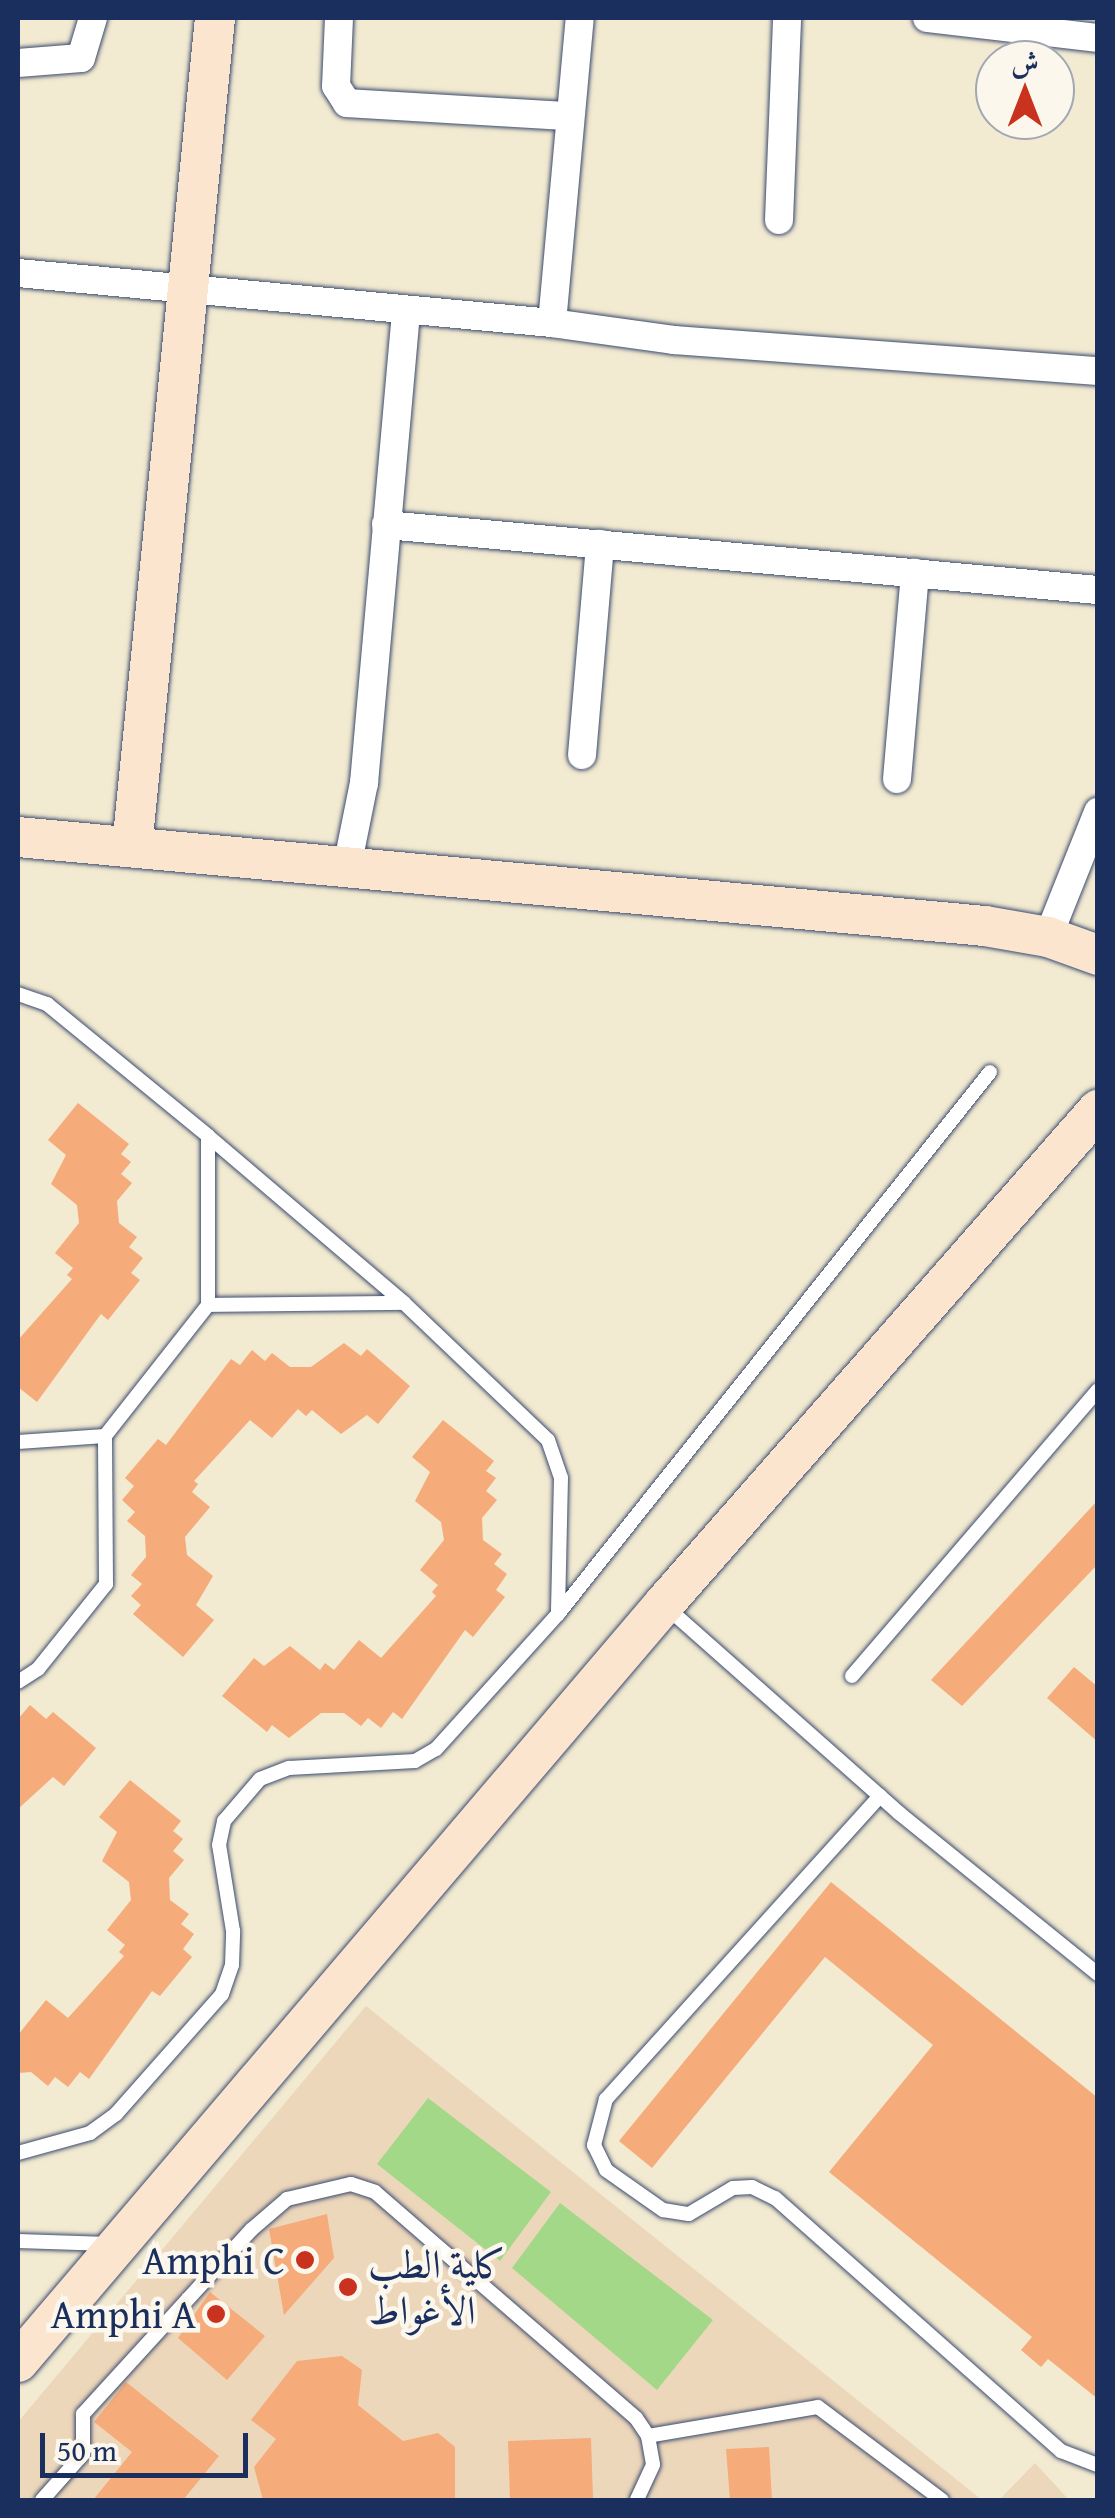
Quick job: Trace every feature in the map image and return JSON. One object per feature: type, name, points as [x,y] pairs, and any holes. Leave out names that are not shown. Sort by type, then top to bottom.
[{"type":"street","points":[[18,63],[82,58],[93,18]]},
{"type":"street","points":[[132,848],[214,18]]},
{"type":"street","points":[[339,18],[336,86],[348,102],[569,116]]},
{"type":"street","points":[[552,322],[580,18]]},
{"type":"street","points":[[779,220],[787,18],[795,18]]},
{"type":"street","points":[[927,18],[1098,38]]},
{"type":"street","points":[[18,274],[552,322],[674,340],[1098,371]]},
{"type":"street","points":[[347,867],[364,783],[406,310]]},
{"type":"street","points":[[386,524],[1098,590]]},
{"type":"street","points":[[582,755],[600,544]]},
{"type":"street","points":[[897,780],[915,573]]},
{"type":"street","points":[[1048,936],[1098,812]]},
{"type":"street","points":[[18,837],[1048,936],[1098,955]]},
{"type":"street","points":[[18,2362],[664,1604],[1098,1110]]},
{"type":"lane","points":[[18,994],[46,1004],[208,1136],[404,1302],[548,1440],[558,1458],[558,1614]]},
{"type":"lane","points":[[18,2153],[90,2133],[116,2114],[222,1994],[232,1965],[233,1931],[219,1846],[224,1820],[260,1779],[289,1768],[415,1761],[436,1748],[558,1614],[990,1072]]},
{"type":"lane","points":[[18,1682],[38,1669],[106,1584],[105,1436],[208,1305],[208,1136]]},
{"type":"lane","points":[[208,1305],[404,1302]]},
{"type":"lane","points":[[852,1676],[1098,1390]]},
{"type":"lane","points":[[18,1442],[105,1436]]},
{"type":"lane","points":[[664,1604],[880,1796],[1098,1974]]},
{"type":"lane","points":[[880,1796],[606,2099],[594,2145],[606,2170],[663,2210],[690,2214],[733,2188],[752,2187],[775,2198],[1061,2451],[1098,2466]]},
{"type":"lane","points":[[42,2500],[82,2454],[82,2414],[251,2230],[287,2199],[350,2184],[375,2192],[602,2386],[648,2436],[654,2465],[637,2500]]},
{"type":"lane","points":[[18,2241],[115,2244]]},
{"type":"lane","points":[[648,2436],[818,2407],[942,2500]]},
{"type":"shaded area","points":[[366,2006],[982,2500],[18,2500],[18,2422]]},
{"type":"shaded area","points":[[1035,2463],[1069,2500],[999,2500]]},
{"type":"green space","points":[[428,2098],[551,2192],[500,2261],[377,2164]]},
{"type":"green space","points":[[560,2203],[713,2320],[657,2390],[512,2268]]},
{"type":"building","points":[[78,1103],[129,1144],[121,1154],[131,1162],[121,1174],[132,1183],[117,1201],[119,1223],[137,1237],[129,1247],[143,1258],[131,1273],[140,1280],[108,1320],[101,1314],[37,1402],[18,1387],[18,1340],[72,1279],[67,1275],[73,1268],[55,1253],[79,1223],[77,1205],[51,1184],[66,1155],[48,1140]]},
{"type":"building","points":[[344,1343],[361,1356],[367,1349],[410,1386],[378,1424],[367,1415],[341,1434],[312,1410],[306,1416],[298,1409],[272,1438],[250,1420],[194,1481],[198,1484],[192,1492],[210,1507],[185,1537],[187,1555],[213,1576],[196,1605],[214,1620],[183,1657],[133,1614],[141,1605],[131,1596],[142,1584],[131,1575],[146,1557],[145,1536],[127,1521],[135,1512],[122,1500],[134,1486],[125,1478],[158,1439],[166,1445],[231,1359],[240,1365],[252,1350],[265,1361],[272,1353],[290,1367],[311,1367]]},
{"type":"building","points":[[443,1420],[494,1461],[486,1471],[496,1478],[486,1491],[497,1500],[482,1518],[483,1540],[502,1554],[494,1564],[507,1574],[496,1590],[505,1597],[473,1637],[465,1630],[402,1719],[393,1712],[381,1728],[368,1718],[361,1726],[344,1713],[321,1713],[289,1738],[272,1725],[267,1732],[222,1696],[254,1658],[264,1666],[290,1646],[320,1670],[325,1663],[334,1670],[359,1640],[381,1658],[436,1596],[432,1592],[438,1585],[420,1570],[444,1540],[441,1522],[415,1501],[430,1472],[412,1457]]},
{"type":"building","points":[[1098,1500],[1098,1564],[962,1706],[931,1680]]},
{"type":"building","points":[[1074,1667],[1098,1687],[1098,1742],[1047,1698]]},
{"type":"building","points":[[30,1705],[46,1719],[53,1712],[96,1748],[64,1786],[53,1777],[18,1809],[18,1719]]},
{"type":"building","points":[[130,1780],[181,1821],[173,1831],[183,1839],[173,1851],[184,1860],[169,1878],[170,1900],[189,1914],[181,1924],[194,1934],[183,1949],[192,1957],[160,1996],[152,1991],[89,2079],[80,2072],[68,2087],[55,2077],[48,2086],[31,2072],[18,2073],[18,2035],[46,2000],[68,2018],[124,1956],[119,1952],[125,1945],[107,1930],[131,1900],[129,1882],[102,1861],[117,1832],[99,1817]]},
{"type":"building","points":[[831,1882],[1098,2098],[1098,2399],[1048,2359],[1041,2367],[1021,2350],[1032,2337],[829,2172],[933,2045],[825,1957],[652,2168],[619,2141]]},
{"type":"building","name":"Amphi C","points":[[327,2214],[334,2258],[284,2315],[269,2229]]},
{"type":"building","name":"Amphi A","points":[[210,2292],[265,2336],[227,2380],[178,2338]]},
{"type":"building","points":[[342,2356],[362,2370],[358,2405],[403,2441],[438,2433],[455,2447],[455,2500],[263,2500],[254,2467],[276,2439],[251,2420],[297,2361]]},
{"type":"building","points":[[126,2382],[219,2456],[183,2500],[93,2500],[132,2452],[94,2422]]},
{"type":"building","points":[[591,2438],[593,2498],[510,2500],[508,2441]]},
{"type":"building","points":[[769,2447],[772,2500],[730,2500],[726,2449]]},
{"type":"place","name":"Amphi C","points":[[305,2260]]},
{"type":"place","name":"كلية الطب الأغواط","points":[[348,2287]]},
{"type":"place","name":"Amphi A","points":[[216,2314]]}]
